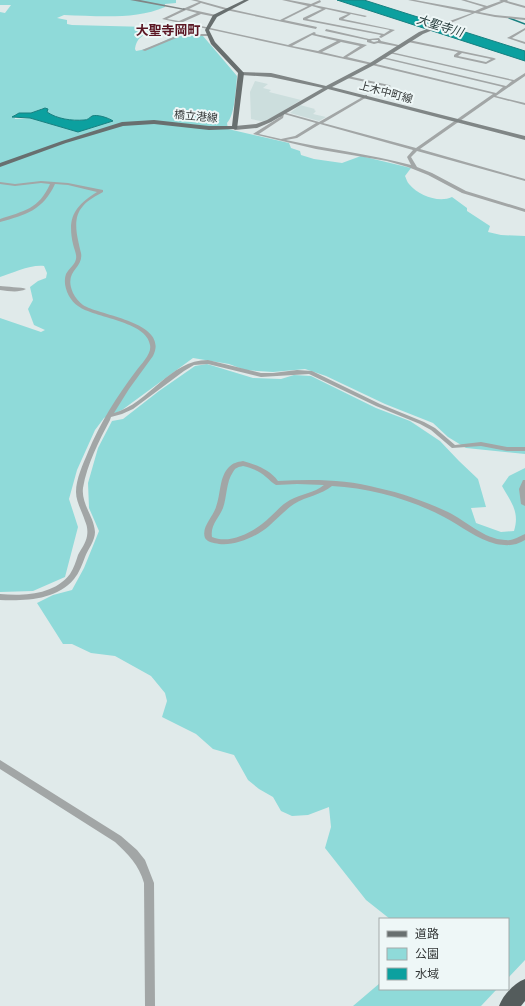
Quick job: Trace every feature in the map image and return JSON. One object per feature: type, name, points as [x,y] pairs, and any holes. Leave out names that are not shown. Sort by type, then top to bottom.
[{"type":"highway","points":[[508,1006],[525,988]]},
{"type":"main road","points":[[241,73],[216,46],[208,35],[207,28],[215,16],[247,0]]},
{"type":"main road","name":"橋立港線","points":[[0,165],[64,142],[122,124],[154,122],[209,128],[235,128],[241,73]]},
{"type":"street","points":[[132,0],[215,16]]},
{"type":"street","points":[[193,0],[226,10],[321,29],[370,41],[378,40],[401,46]]},
{"type":"street","points":[[285,0],[365,16]]},
{"type":"street","points":[[410,0],[473,12],[525,19]]},
{"type":"street","points":[[463,0],[486,7]]},
{"type":"street","points":[[235,128],[261,125],[383,58],[424,32],[503,0],[525,7]]},
{"type":"street","points":[[280,21],[320,1]]},
{"type":"street","points":[[200,2],[164,19],[372,64],[525,104]]},
{"type":"street","points":[[326,8],[304,19],[384,36]]},
{"type":"street","points":[[179,22],[200,13]]},
{"type":"street","points":[[351,13],[340,19],[393,30],[378,40]]},
{"type":"street","points":[[289,46],[330,24]]},
{"type":"street","points":[[525,29],[509,38],[525,44]]},
{"type":"street","points":[[312,34],[364,46]]},
{"type":"street","points":[[144,50],[178,35],[208,35]]},
{"type":"street","points":[[318,53],[340,40]]},
{"type":"street","points":[[343,58],[370,41]]},
{"type":"street","points":[[409,41],[461,52],[474,55],[494,59],[486,63],[455,56],[461,52]]},
{"type":"street","points":[[391,53],[515,81]]},
{"type":"street","points":[[383,58],[506,87]]},
{"type":"street","name":"上木中町線","points":[[241,73],[280,76],[366,96],[525,138]]},
{"type":"street","points":[[415,168],[409,157],[416,150],[525,74]]},
{"type":"street","points":[[348,76],[389,86]]},
{"type":"street","points":[[282,140],[296,137],[366,96]]},
{"type":"street","points":[[283,113],[525,180]]},
{"type":"street","points":[[283,113],[282,117],[255,134],[387,160],[415,168],[464,192],[525,212]]},
{"type":"street","points":[[0,183],[15,185],[41,182],[75,185],[102,191],[77,208],[73,219],[75,241],[79,258],[70,274],[68,280],[69,287],[74,299],[81,306],[91,311],[136,326],[146,332],[153,344],[148,359],[109,416],[89,455],[80,488],[81,504],[88,518],[91,536],[74,574],[59,588],[48,592],[30,596],[0,597]]},
{"type":"street","points":[[0,221],[36,208],[46,199],[53,183]]},
{"type":"street","points":[[0,288],[14,290],[23,289]]},
{"type":"street","points":[[109,416],[124,412],[191,364],[207,362],[261,376],[310,372],[378,405],[422,423],[433,429],[454,447],[481,444],[507,449],[525,449]]},
{"type":"street","points":[[330,484],[324,490],[292,502],[264,526],[251,533],[224,543],[214,541],[209,538],[208,529],[219,509],[228,470],[235,464],[246,463],[270,475],[276,484],[297,482],[330,484],[377,489],[446,515],[495,541],[508,544],[522,540],[525,537]]},
{"type":"street","points":[[525,482],[522,489],[525,504]]},
{"type":"street","points":[[0,764],[118,839],[135,853],[142,863],[146,871],[148,883],[150,1006]]},
{"type":"shaded area","points":[[255,81],[268,84],[263,88],[271,90],[269,92],[301,100],[265,122],[251,119],[250,92]]},
{"type":"shaded area","points":[[300,105],[315,109],[314,110],[316,111],[313,114],[326,117],[319,121],[290,113]]},
{"type":"green space","points":[[0,0],[176,0],[176,3],[165,4],[165,7],[129,16],[64,15],[57,18],[67,20],[67,24],[72,25],[148,27],[151,30],[139,40],[136,45],[136,51],[149,48],[180,35],[189,34],[203,36],[237,76],[236,94],[232,114],[227,123],[228,129],[289,143],[291,148],[300,151],[301,155],[314,159],[342,163],[361,156],[411,168],[405,176],[408,183],[418,192],[435,199],[447,199],[452,197],[467,208],[467,211],[490,226],[488,232],[501,235],[525,236],[525,454],[466,448],[448,437],[433,423],[385,404],[326,376],[305,369],[273,372],[245,370],[229,364],[193,358],[122,410],[104,418],[95,430],[77,470],[69,499],[78,527],[65,577],[33,591],[0,592],[0,318],[41,332],[45,330],[34,325],[28,309],[33,300],[30,287],[38,281],[46,278],[47,273],[44,266],[34,266],[0,277],[0,12],[5,13],[11,5],[0,5]],"holes":[[[43,108],[47,109],[47,112],[64,119],[85,120],[92,116],[97,116],[113,121],[78,132],[30,118],[15,119],[14,115],[19,113],[31,113]]]},
{"type":"green space","points":[[207,364],[253,378],[281,379],[294,375],[311,376],[376,408],[410,421],[440,441],[478,479],[486,507],[471,508],[476,523],[501,532],[514,531],[516,524],[514,507],[502,486],[509,476],[525,468],[525,960],[509,977],[509,918],[389,918],[366,900],[325,848],[331,827],[329,807],[308,815],[292,816],[281,811],[273,797],[259,789],[248,780],[234,755],[213,749],[196,734],[162,717],[167,701],[165,693],[151,676],[115,656],[91,653],[72,644],[63,644],[37,603],[53,595],[72,590],[84,568],[99,531],[89,508],[88,483],[98,448],[112,421],[123,419],[159,391],[195,366]]},
{"type":"green space","points":[[379,984],[379,990],[496,990],[481,1006],[353,1006]]},
{"type":"water","name":"大聖寺川","points":[[337,0],[364,0],[525,51],[525,61]]},
{"type":"water","points":[[45,108],[48,109],[47,112],[65,119],[85,120],[92,116],[97,116],[113,121],[78,132],[30,118],[12,117],[19,113],[31,113]]},
{"type":"waterway","points":[[509,18],[525,24]]},
{"type":"district","name":"大聖寺岡町","points":[[168,30]]}]
